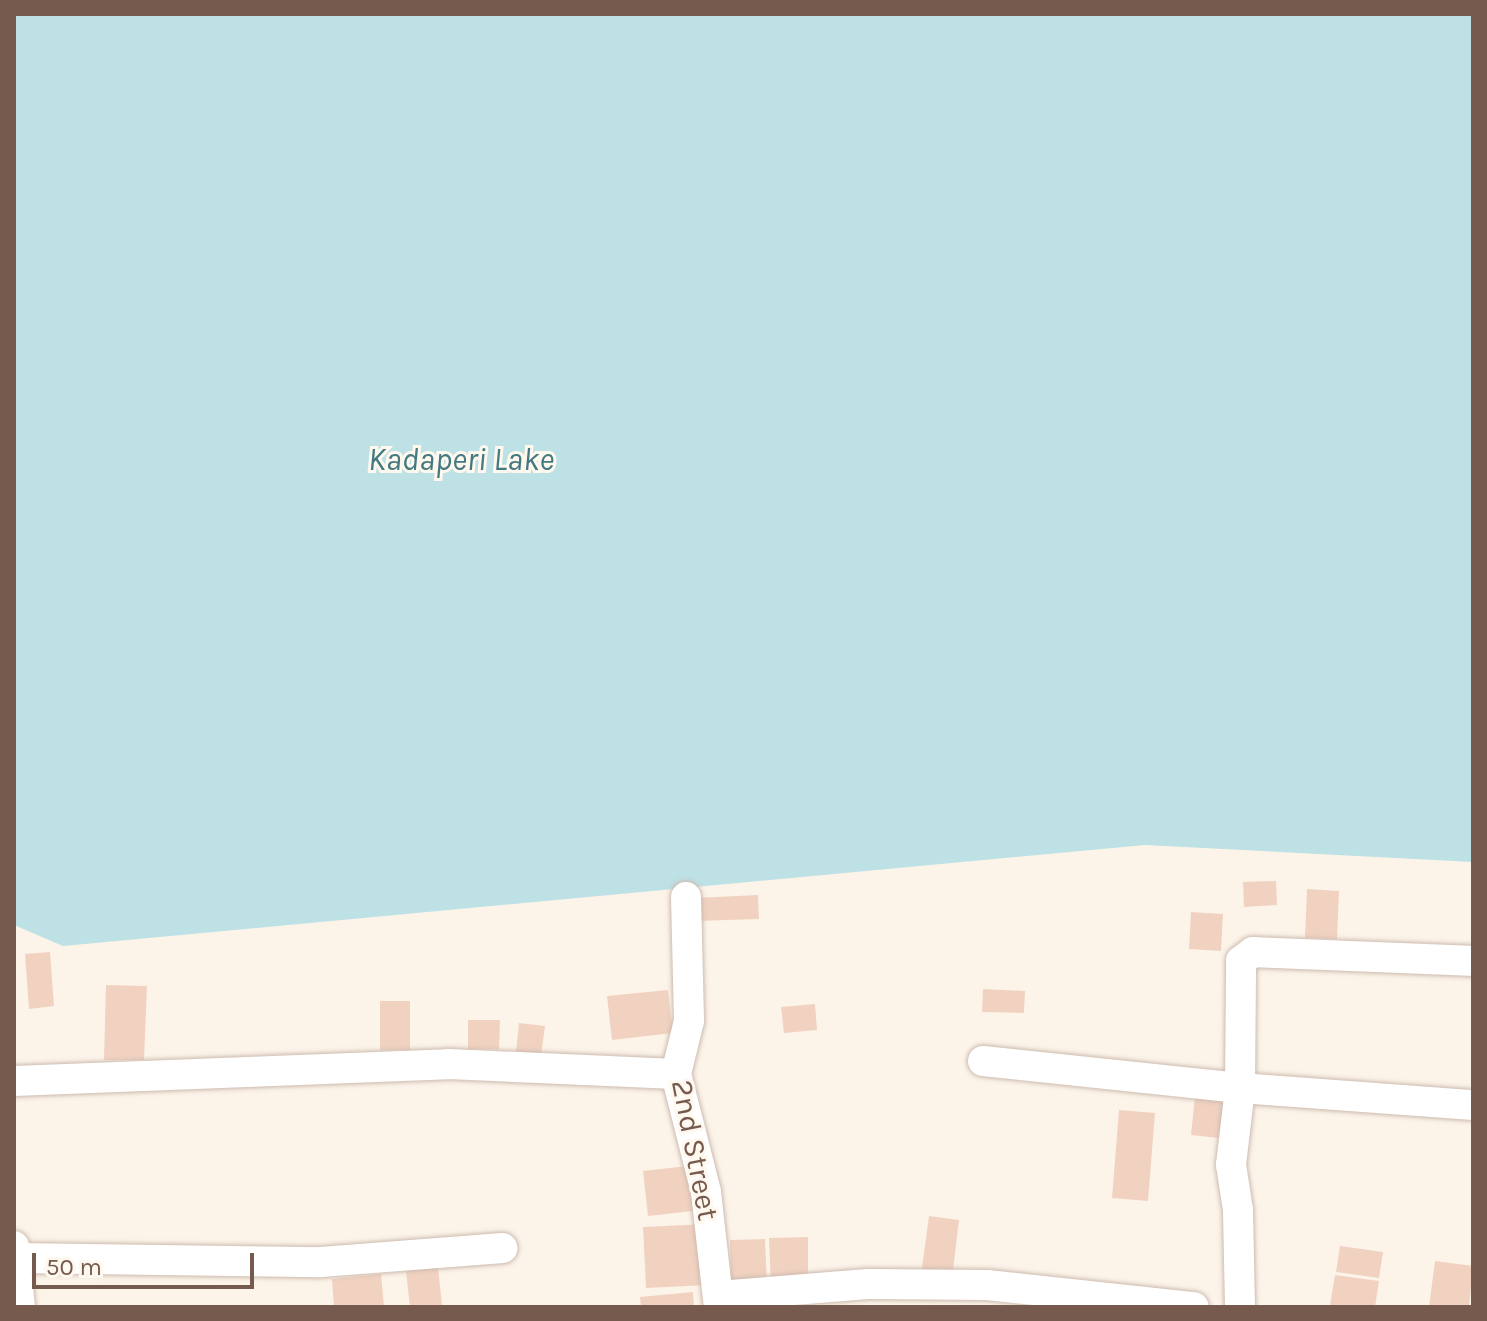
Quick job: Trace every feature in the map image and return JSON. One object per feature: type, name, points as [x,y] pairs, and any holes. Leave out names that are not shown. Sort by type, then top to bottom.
[{"type":"street","name":"2nd Street","points":[[686,897],[689,1021],[676,1074],[706,1192],[719,1302]]},
{"type":"street","points":[[1240,1307],[1238,1210],[1231,1165],[1240,1088],[1241,961],[1253,952],[1473,961]]},
{"type":"street","points":[[983,1061],[1240,1088],[1473,1105]]},
{"type":"street","points":[[14,1081],[448,1064],[676,1074]]},
{"type":"street","points":[[20,1307],[15,1252],[321,1262],[502,1248]]},
{"type":"street","points":[[719,1302],[868,1284],[987,1285],[1194,1307]]},
{"type":"water","name":"Kadaperi Lake","points":[[14,14],[1473,14],[1473,862],[1145,845],[63,946],[14,925]]},
{"type":"building","points":[[1276,881],[1277,905],[1244,907],[1243,882]]},
{"type":"building","points":[[1307,889],[1339,891],[1337,939],[1305,938]]},
{"type":"building","points":[[758,895],[759,919],[696,921],[695,898]]},
{"type":"building","points":[[1191,912],[1223,914],[1221,951],[1189,949]]},
{"type":"building","points":[[50,952],[54,1006],[29,1009],[25,954]]},
{"type":"building","points":[[106,985],[147,986],[144,1060],[104,1060]]},
{"type":"building","points":[[983,989],[1025,991],[1024,1013],[982,1012]]},
{"type":"building","points":[[668,990],[673,1033],[612,1040],[607,996]]},
{"type":"building","points":[[380,1001],[410,1001],[410,1050],[380,1050]]},
{"type":"building","points":[[815,1004],[817,1030],[784,1033],[781,1007]]},
{"type":"building","points":[[468,1020],[500,1020],[499,1049],[468,1049]]},
{"type":"building","points":[[519,1023],[545,1026],[541,1055],[516,1052]]},
{"type":"building","points":[[1195,1096],[1232,1100],[1227,1139],[1191,1135]]},
{"type":"building","points":[[1119,1110],[1155,1113],[1148,1201],[1112,1198]]},
{"type":"building","points":[[696,1165],[701,1210],[648,1216],[643,1171]]},
{"type":"building","points":[[929,1216],[959,1220],[952,1279],[921,1275]]},
{"type":"building","points":[[706,1224],[709,1285],[646,1288],[643,1227]]},
{"type":"building","points":[[808,1237],[808,1286],[771,1287],[769,1238]]},
{"type":"building","points":[[765,1239],[767,1287],[731,1288],[730,1240]]},
{"type":"building","points":[[1340,1246],[1383,1252],[1379,1278],[1336,1272]]},
{"type":"building","points":[[1435,1261],[1473,1266],[1469,1307],[1429,1307]]},
{"type":"building","points":[[438,1267],[442,1305],[410,1307],[406,1271]]},
{"type":"building","points":[[381,1274],[384,1307],[334,1307],[332,1279]]},
{"type":"building","points":[[1335,1275],[1379,1281],[1375,1307],[1330,1305]]},
{"type":"building","points":[[693,1292],[694,1307],[641,1307],[640,1297]]}]
